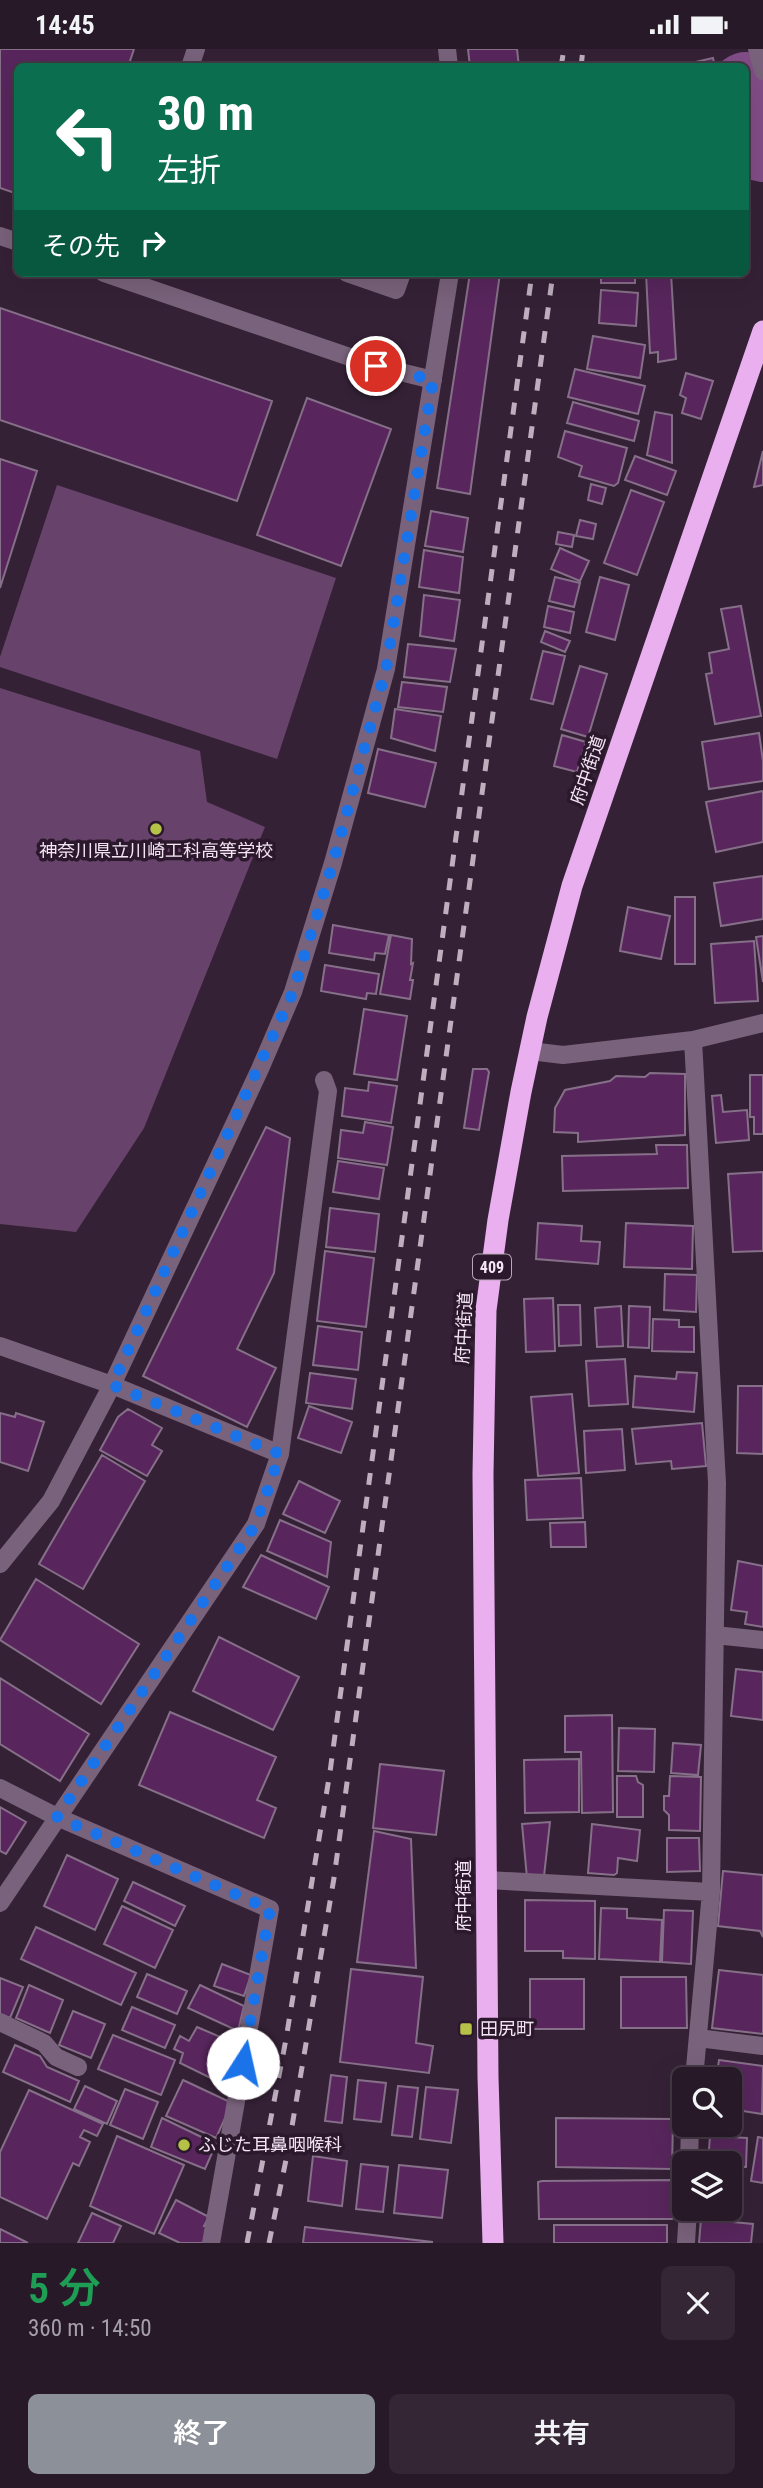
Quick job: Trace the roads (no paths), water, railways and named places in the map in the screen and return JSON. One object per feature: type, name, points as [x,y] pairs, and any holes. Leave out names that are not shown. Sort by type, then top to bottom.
[{"type":"highway","name":"府中街道","points":[[493,2243],[488,2077],[483,1474],[486,1310],[498,1220],[530,1051],[572,887],[755,379],[763,331]]},
{"type":"street","points":[[757,49],[763,71]]},
{"type":"street","points":[[119,277],[376,366],[433,380]]},
{"type":"street","points":[[359,277],[396,290],[401,277]]},
{"type":"street","points":[[2,1558],[51,1501],[112,1385],[293,992],[333,863],[386,669],[449,277]]},
{"type":"street","points":[[530,1051],[563,1055],[693,1040],[763,1023]]},
{"type":"street","points":[[693,1040],[717,1483],[710,1892],[695,2067]]},
{"type":"street","points":[[0,1903],[256,1524],[280,1454],[328,1091],[324,1080]]},
{"type":"street","points":[[0,1346],[112,1385],[280,1454]]},
{"type":"street","points":[[715,1635],[763,1640]]},
{"type":"street","points":[[0,1788],[57,1817],[270,1909],[211,2243]]},
{"type":"street","points":[[486,1880],[710,1892]]},
{"type":"street","points":[[0,2022],[44,2043],[56,2057],[78,2067]]},
{"type":"street","points":[[698,2038],[763,2046]]},
{"type":"street","points":[[685,2243],[687,2221]]},
{"type":"waterway","points":[[749,98],[763,146]]},
{"type":"railway","points":[[562,63],[564,49]]},
{"type":"railway","points":[[581,63],[583,49]]},
{"type":"railway","points":[[247,2243],[286,2039],[330,1772],[531,277]]},
{"type":"railway","points":[[269,2243],[288,2150],[334,1878],[552,277]]},
{"type":"place","name":"神奈川県立川崎工科高等学校","points":[[156,829]]},
{"type":"place","name":"田尻町","points":[[466,2029]]},
{"type":"place","name":"ふじた耳鼻咽喉科","points":[[184,2145]]}]
